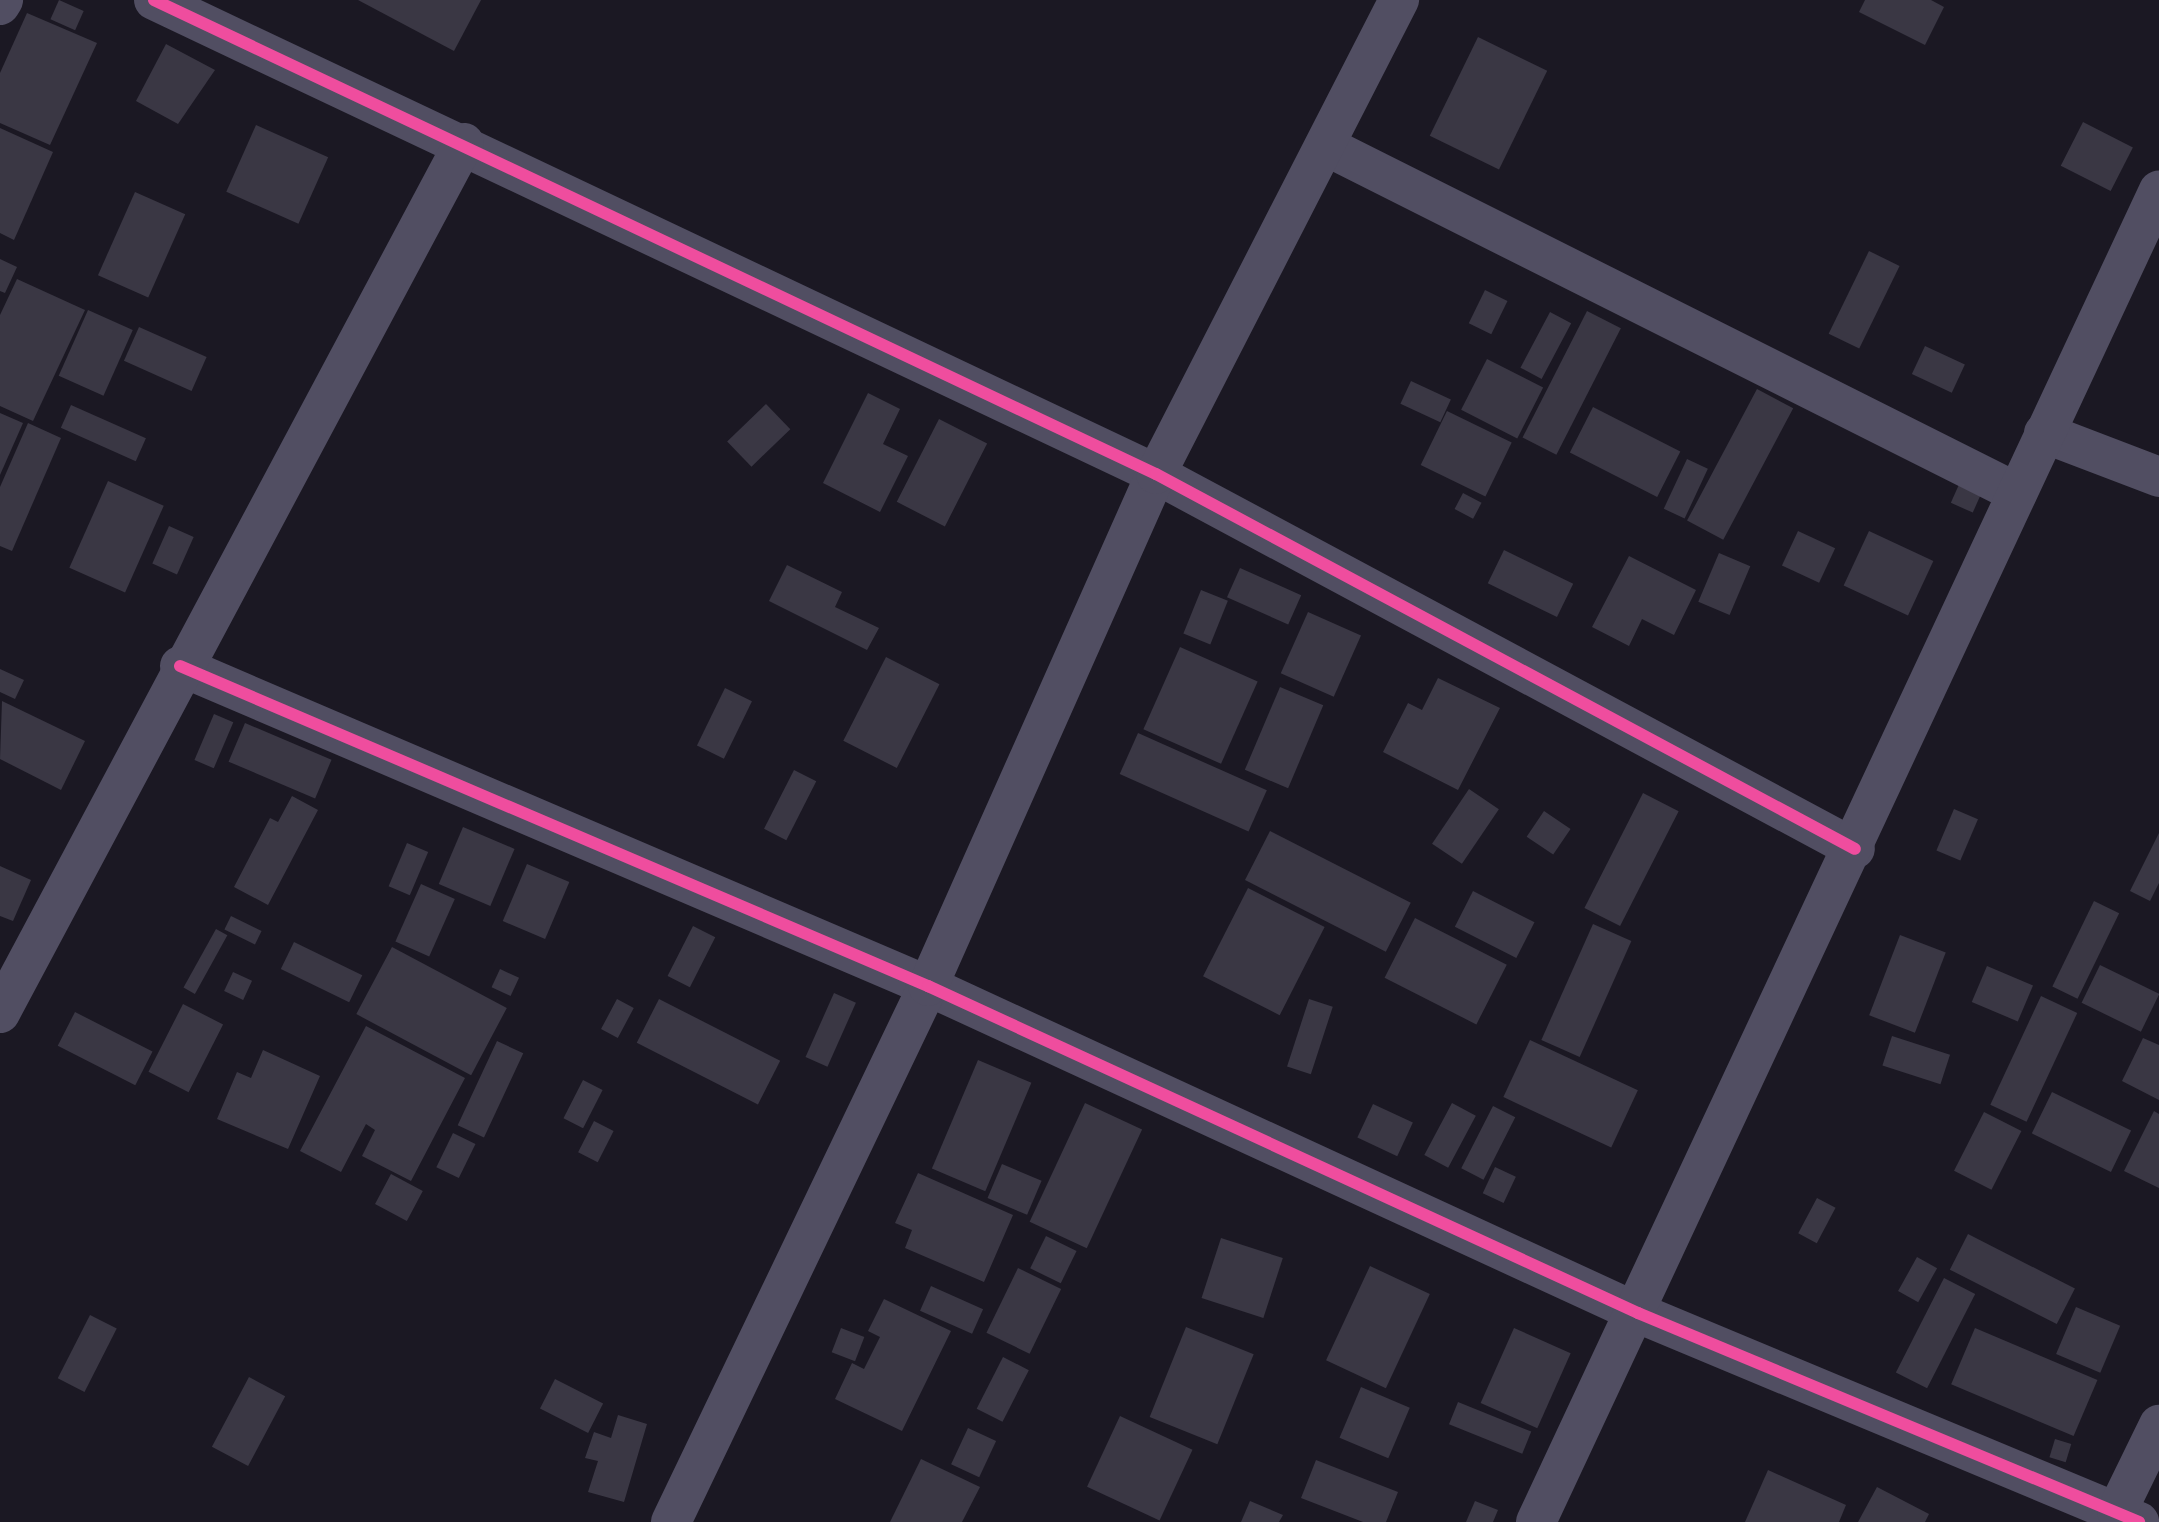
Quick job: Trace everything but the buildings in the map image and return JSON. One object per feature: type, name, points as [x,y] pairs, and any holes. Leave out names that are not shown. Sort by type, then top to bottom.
[{"type":"street","points":[[154,0],[464,143],[1156,474],[1855,849]]},
{"type":"street","points":[[671,1522],[928,986],[1156,474],[1328,148],[1399,0]]},
{"type":"street","points":[[0,1013],[180,666],[464,143]]},
{"type":"street","points":[[1328,148],[2017,493]]},
{"type":"street","points":[[1536,1522],[1638,1313],[2159,190]]},
{"type":"street","points":[[2044,433],[2159,477]]},
{"type":"street","points":[[180,666],[928,986],[1638,1313],[2128,1516],[2159,1425]]},
{"type":"cycle path","points":[[154,0],[1156,474],[1855,849]]},
{"type":"cycle path","points":[[180,666],[928,986],[1638,1313],[2139,1522]]}]
